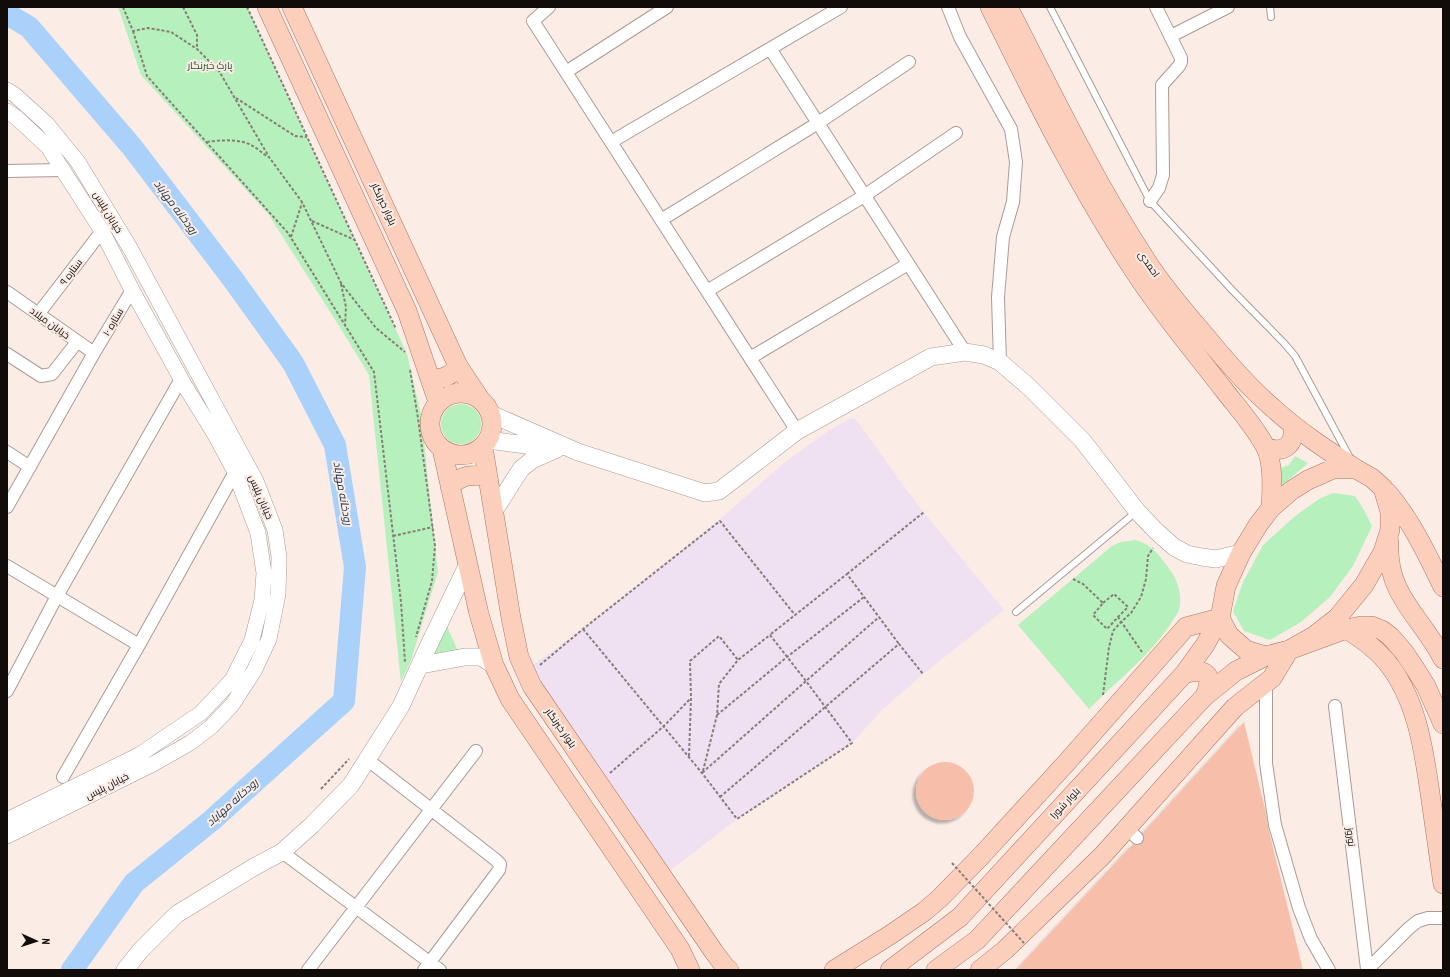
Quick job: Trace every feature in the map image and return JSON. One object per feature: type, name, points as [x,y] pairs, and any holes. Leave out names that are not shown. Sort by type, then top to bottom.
[{"type":"main road","points":[[267,7],[407,312],[438,402]]},
{"type":"main road","name":"بلوار خبرنگار","points":[[292,7],[458,366],[485,406]]},
{"type":"main road","name":"احمدی","points":[[990,7],[1045,118],[1089,199],[1133,270],[1239,409],[1266,447],[1271,468],[1271,508]]},
{"type":"main road","name":"احمدی","points":[[1008,7],[1057,104],[1105,193],[1144,257],[1168,290],[1226,362],[1264,400],[1292,425],[1372,478],[1383,488],[1396,503],[1414,531],[1443,587]]},
{"type":"main road","points":[[485,406],[492,422],[492,431],[486,443],[476,452],[463,456],[450,454],[435,443],[431,435],[430,417],[438,402],[446,396],[455,393],[464,393],[472,395],[485,406],[578,452],[704,493],[719,491],[797,431],[931,357],[965,352],[984,355],[1000,362],[1029,387],[1083,442],[1137,511],[1174,547],[1188,554],[1202,558],[1216,559],[1241,553]]},
{"type":"main road","points":[[430,380],[448,377],[458,366]]},
{"type":"main road","points":[[1266,447],[1272,450],[1281,450],[1287,447],[1292,440],[1294,432],[1292,425]]},
{"type":"main road","points":[[486,443],[578,452]]},
{"type":"main road","name":"بلوار خبرنگار","points":[[486,443],[488,476],[514,634],[519,657],[527,676],[532,686],[714,952],[729,970]]},
{"type":"main road","points":[[442,449],[479,614],[494,665],[510,699],[680,949],[690,970]]},
{"type":"main road","points":[[494,511],[521,469],[532,460],[557,449]]},
{"type":"main road","name":"بلوار شورا","points":[[890,970],[960,917],[1184,674],[1205,645],[1220,618],[1226,586],[1241,553],[1258,525],[1271,508],[1292,490],[1308,480],[1333,470],[1356,468]]},
{"type":"main road","points":[[450,486],[458,478],[467,476],[488,476]]},
{"type":"main road","points":[[1383,488],[1390,512],[1388,553],[1394,581],[1399,594],[1408,609],[1443,660]]},
{"type":"main road","points":[[980,970],[1010,945],[1103,855],[1132,833],[1235,707],[1276,672],[1290,650],[1320,632],[1336,618],[1368,579],[1383,552],[1390,530]]},
{"type":"main road","points":[[124,970],[140,951],[177,914],[247,870],[282,852],[312,825],[351,785],[361,757],[402,706],[413,664],[438,625],[468,564]]},
{"type":"main road","points":[[834,970],[890,935],[925,911],[940,898],[982,855],[1068,761],[1186,627],[1220,618],[1229,635],[1246,650],[1266,656]]},
{"type":"main road","points":[[936,970],[977,940],[1205,696],[1236,671],[1266,656],[1290,650],[1346,629],[1361,626],[1372,626],[1382,630],[1391,637],[1404,652],[1426,686],[1443,724]]},
{"type":"main road","points":[[1346,629],[1368,643],[1386,662],[1399,681],[1417,723],[1424,753],[1443,884]]},
{"type":"main road","points":[[413,664],[465,657],[481,657],[494,665]]},
{"type":"main road","points":[[1184,674],[1196,670],[1204,672],[1208,678],[1209,685],[1205,696]]},
{"type":"main road","points":[[1068,761],[1137,724]]},
{"type":"main road","points":[[714,952],[721,970]]},
{"type":"street","points":[[549,7],[533,21],[797,431]]},
{"type":"street","points":[[566,72],[667,7]]},
{"type":"street","points":[[611,142],[841,7]]},
{"type":"street","points":[[948,7],[960,37],[1011,129],[1016,162],[1013,202],[1003,237],[998,297],[1000,362]]},
{"type":"street","points":[[1150,201],[1159,188],[1163,175],[1162,85],[1181,62],[1181,58],[1156,7]]},
{"type":"street","points":[[1171,36],[1228,7]]},
{"type":"street","points":[[770,50],[965,352]]},
{"type":"street","points":[[661,220],[818,123],[909,62]]},
{"type":"street","name":"خیابان پلیس","points":[[7,90],[15,95],[47,124],[78,162],[130,248],[256,481],[275,530],[279,557],[278,594],[269,639],[254,671],[232,705],[211,727],[190,743],[124,778],[7,836]]},
{"type":"street","name":"خیابان پلیس","points":[[7,111],[17,118],[48,147],[102,231],[132,290],[181,379],[214,433],[234,472],[258,533],[264,573],[262,600],[252,640],[232,680],[201,713],[139,755],[7,820]]},
{"type":"street","points":[[707,291],[864,196],[956,133]]},
{"type":"street","points":[[7,171],[62,170]]},
{"type":"street","name":"ستاره ۹","points":[[39,313],[102,231]]},
{"type":"street","points":[[750,358],[908,264]]},
{"type":"street","name":"ستاره ۱۰","points":[[7,507],[94,353],[132,290]]},
{"type":"street","name":"خیابان میلاد","points":[[7,292],[94,353]]},
{"type":"street","points":[[7,354],[40,376],[47,376],[52,374],[77,342]]},
{"type":"street","points":[[7,691],[56,596],[181,379]]},
{"type":"street","points":[[7,452],[30,466]]},
{"type":"street","points":[[63,777],[139,645],[234,472]]},
{"type":"street","points":[[258,533],[275,530]]},
{"type":"street","points":[[7,566],[139,645]]},
{"type":"street","points":[[1266,682],[1266,763],[1275,825],[1299,908],[1311,939],[1329,970]]},
{"type":"street","name":"نوروز","points":[[1335,706],[1367,970]]},
{"type":"street","points":[[308,970],[476,751]]},
{"type":"street","points":[[361,757],[431,809],[500,864],[499,870],[427,966]]},
{"type":"street","points":[[282,852],[356,907],[427,966],[440,970]]},
{"type":"street","points":[[1367,970],[1418,921],[1428,918],[1443,918]]},
{"type":"lane","points":[[1050,7],[1150,201],[1295,356],[1356,468]]},
{"type":"lane","points":[[1270,7],[1271,17]]},
{"type":"lane","points":[[1016,612],[1137,511]]},
{"type":"path","points":[[123,7],[133,31],[147,76],[291,237],[374,372],[401,602],[413,664]]},
{"type":"path","points":[[183,7],[197,35],[197,49]]},
{"type":"path","points":[[247,7],[398,334]]},
{"type":"path","points":[[133,31],[148,28],[171,32],[197,49],[219,71],[270,157],[302,202],[311,220],[340,283],[346,307],[345,326]]},
{"type":"path","points":[[235,98],[294,136],[307,137]]},
{"type":"path","points":[[206,142],[218,140],[249,144],[270,157]]},
{"type":"path","points":[[291,237],[302,202]]},
{"type":"path","points":[[311,220],[355,240]]},
{"type":"path","points":[[340,283],[376,328],[407,354],[404,347]]},
{"type":"path","points":[[409,368],[418,418],[435,546],[432,581],[414,641]]},
{"type":"path","points":[[702,773],[717,715],[720,684],[738,660],[924,512]]},
{"type":"path","points":[[527,676],[583,629],[720,521],[795,615]]},
{"type":"path","points":[[393,536],[433,527]]},
{"type":"path","points":[[1103,695],[1109,647],[1113,631],[1131,613],[1141,597],[1146,579],[1148,556],[1153,548]]},
{"type":"path","points":[[847,574],[923,674]]},
{"type":"path","points":[[1073,579],[1083,584],[1103,603]]},
{"type":"path","points":[[1114,594],[1128,607],[1107,629],[1093,615],[1103,603],[1114,594]]},
{"type":"path","points":[[717,715],[787,657],[864,597]]},
{"type":"path","points":[[702,773],[879,617]]},
{"type":"path","points":[[1118,617],[1144,655]]},
{"type":"path","points":[[583,629],[664,726],[737,819],[852,743],[770,635]]},
{"type":"path","points":[[689,757],[691,698],[690,661],[718,636],[738,660]]},
{"type":"path","points":[[720,797],[899,644]]},
{"type":"path","points":[[599,784],[664,726],[691,698]]},
{"type":"path","points":[[321,789],[361,757]]},
{"type":"path","points":[[952,863],[1024,943]]},
{"type":"shaded area","points":[[851,418],[856,420],[920,508],[1004,610],[923,674],[881,711],[852,743],[737,819],[667,873],[530,667],[583,629],[719,520],[785,462],[828,431]]},
{"type":"green space","name":"پارک خبرنگار","points":[[118,7],[247,7],[407,354],[421,414],[438,572],[411,660],[401,682],[369,375],[269,215],[141,75]]},
{"type":"green space","points":[[457,404],[465,404],[472,407],[478,413],[481,424],[478,435],[472,441],[465,444],[457,444],[450,441],[444,435],[441,428],[441,420],[444,413],[450,407]]},
{"type":"green space","points":[[1295,456],[1308,463],[1278,489],[1277,469],[1289,465]]},
{"type":"green space","points":[[1333,493],[1355,496],[1372,526],[1353,566],[1330,597],[1301,622],[1270,640],[1244,631],[1233,611],[1243,582],[1263,545],[1294,517],[1319,499]]},
{"type":"green space","points":[[1136,540],[1146,544],[1154,550],[1171,571],[1180,593],[1179,610],[1165,632],[1145,656],[1089,709],[1018,625],[1112,546],[1121,542]]},
{"type":"green space","points":[[445,622],[459,653],[429,657]]},
{"type":"building","points":[[1244,722],[1303,970],[1016,970],[1133,844],[1139,845],[1143,843],[1143,833]]},
{"type":"building","points":[[939,762],[951,762],[966,770],[974,785],[974,797],[966,812],[951,820],[939,820],[924,812],[916,797],[916,785],[924,770]]},
{"type":"waterway","name":"رودخانه مهاباد","points":[[7,14],[29,27],[132,147],[232,278],[293,363],[335,445],[355,567],[344,701],[211,821],[134,883],[72,970]]}]
